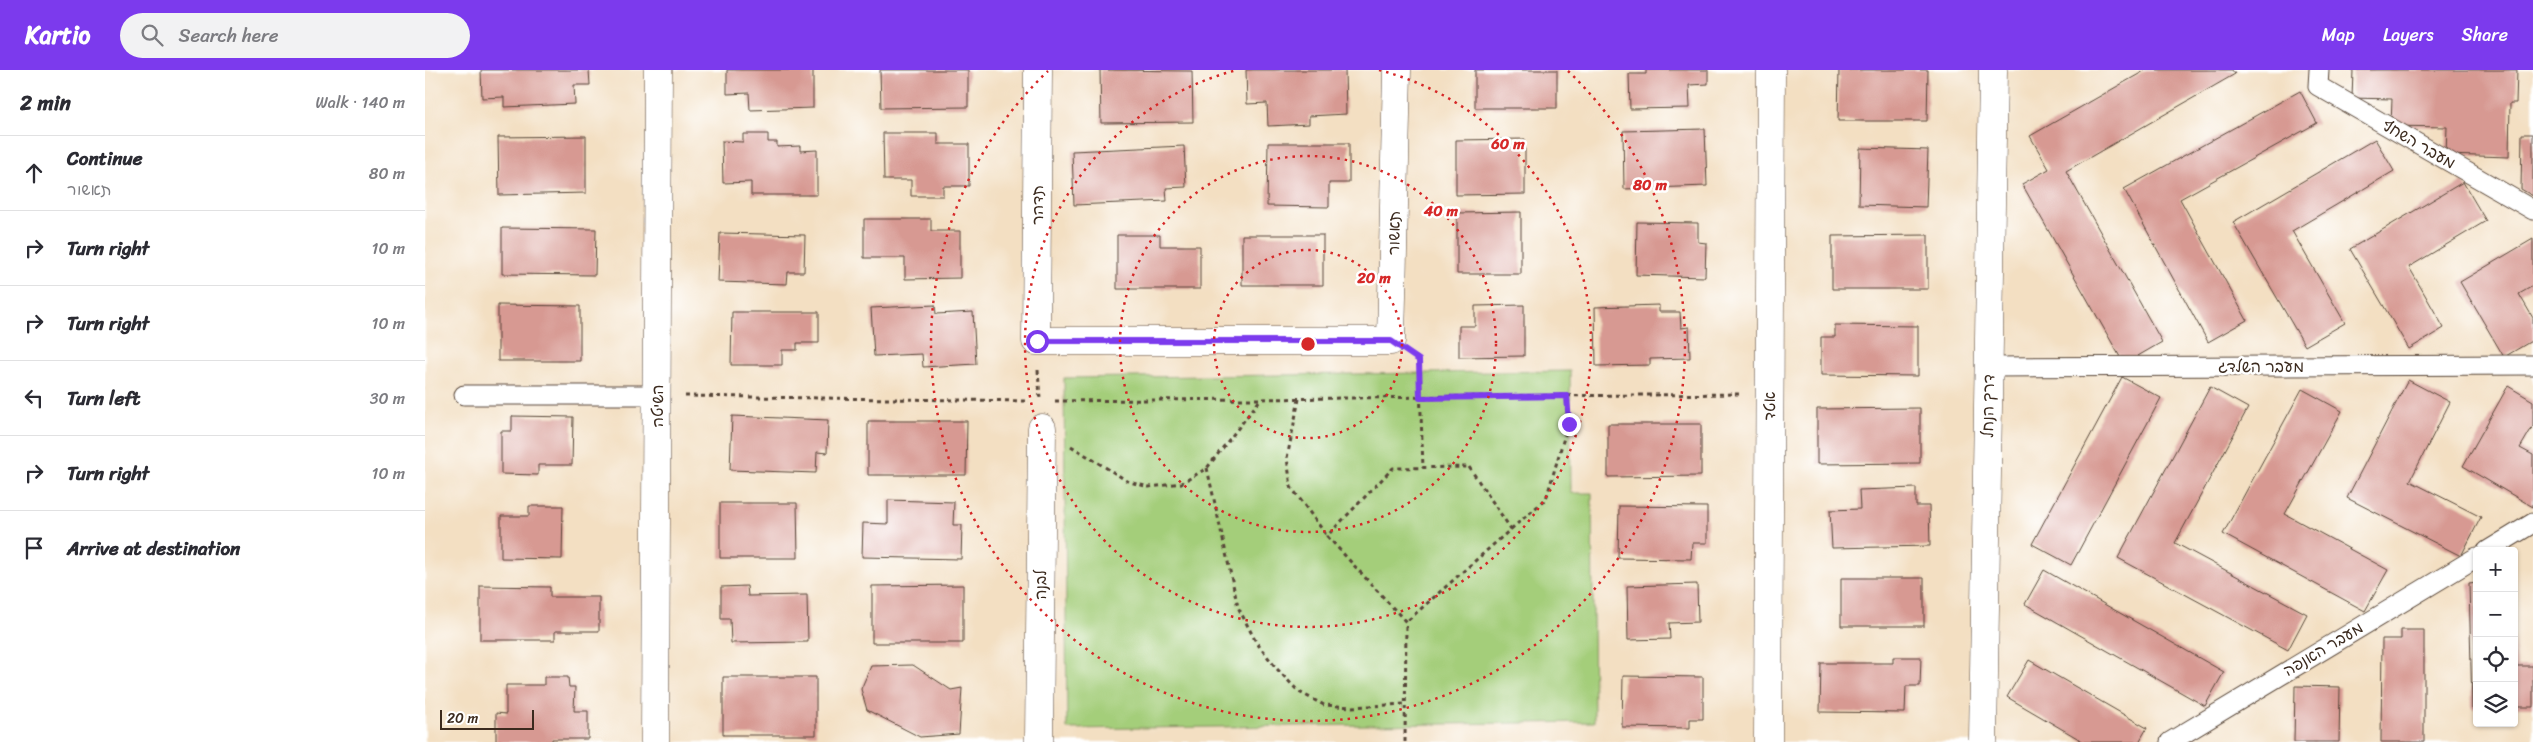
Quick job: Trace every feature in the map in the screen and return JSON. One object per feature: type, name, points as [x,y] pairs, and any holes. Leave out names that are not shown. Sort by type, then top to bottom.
[{"type":"street","name":"השיטה","points":[[655,742],[658,70]]},
{"type":"street","name":"תדהר","points":[[1037,341],[1038,70]]},
{"type":"street","name":"תאשור","points":[[1391,341],[1397,70]]},
{"type":"street","name":"אטד","points":[[1768,742],[1771,70]]},
{"type":"street","name":"דרך הנחל","points":[[1983,742],[1993,70]]},
{"type":"street","points":[[1037,341],[1391,341]]},
{"type":"street","name":"לבנה","points":[[1039,742],[1041,428]]},
{"type":"lane","name":"מעבר השחף","points":[[2319,70],[2318,86],[2533,210]]},
{"type":"lane","name":"מעבר השלדג","points":[[1989,367],[2533,365]]},
{"type":"lane","points":[[464,395],[657,395]]},
{"type":"lane","points":[[2494,547],[2533,523]]},
{"type":"lane","name":"מעבר האנפה","points":[[2169,742],[2473,559]]},
{"type":"path","points":[[1037,341],[1040,401]]},
{"type":"path","points":[[1391,341],[1419,360],[1423,468]]},
{"type":"path","points":[[657,395],[1040,401],[1769,394]]},
{"type":"path","points":[[1406,622],[1546,499],[1569,424],[1567,396]]},
{"type":"path","points":[[1299,399],[1287,458],[1291,487],[1327,536],[1406,622],[1405,742]]},
{"type":"path","points":[[1041,428],[1129,482],[1149,487],[1182,482],[1207,468],[1260,400]]},
{"type":"path","points":[[1327,536],[1393,468],[1469,467],[1511,529]]},
{"type":"path","points":[[1207,468],[1238,607],[1256,642],[1277,670],[1299,692],[1324,705],[1352,707],[1405,704]]},
{"type":"green space","points":[[1570,371],[1571,493],[1592,493],[1594,722],[1067,729],[1064,378]]},
{"type":"building","points":[[481,70],[589,70],[590,85],[574,85],[575,104],[504,107],[504,97],[482,98]]},
{"type":"building","points":[[727,70],[813,70],[813,108],[750,110],[749,93],[727,94]]},
{"type":"building","points":[[880,70],[968,70],[968,107],[881,108]]},
{"type":"building","points":[[1100,70],[1192,71],[1193,122],[1101,123]]},
{"type":"building","points":[[1246,70],[1345,70],[1346,114],[1309,116],[1309,124],[1268,126],[1267,103],[1247,104]]},
{"type":"building","points":[[1475,70],[1557,70],[1557,108],[1475,108]]},
{"type":"building","points":[[1646,70],[1708,70],[1708,84],[1689,85],[1690,108],[1630,109],[1629,74],[1646,74]]},
{"type":"building","points":[[1839,70],[1928,70],[1927,121],[1838,121]]},
{"type":"building","points":[[2146,70],[2232,70],[2235,74],[2066,171],[2162,342],[2124,364],[2022,184],[2049,169],[2030,136]]},
{"type":"building","points":[[2353,70],[2517,70],[2516,103],[2510,103],[2509,157],[2446,155],[2447,127],[2391,126],[2392,99],[2352,98]]},
{"type":"building","points":[[2300,91],[2317,123],[2180,199],[2247,320],[2208,342],[2124,189]]},
{"type":"building","points":[[1705,129],[1707,186],[1624,189],[1623,131]]},
{"type":"building","points":[[883,133],[938,133],[938,144],[969,144],[969,186],[943,186],[943,196],[911,196],[911,180],[884,180]]},
{"type":"building","points":[[743,134],[768,134],[768,142],[777,142],[777,147],[800,146],[800,151],[817,150],[817,195],[751,195],[751,182],[723,183],[722,141],[743,142]]},
{"type":"building","points":[[2522,134],[2533,134],[2533,196],[2521,189]]},
{"type":"building","points":[[586,136],[586,193],[499,195],[498,137]]},
{"type":"building","points":[[1525,139],[1525,194],[1456,195],[1456,140]]},
{"type":"building","points":[[2375,139],[2394,171],[2292,231],[2345,323],[2305,346],[2233,222]]},
{"type":"building","points":[[1268,143],[1349,143],[1349,183],[1329,183],[1329,207],[1267,206]]},
{"type":"building","points":[[1184,146],[1186,187],[1166,188],[1167,201],[1074,205],[1072,151]]},
{"type":"building","points":[[1860,148],[1928,150],[1926,207],[1859,205]]},
{"type":"building","points":[[2463,182],[2486,221],[2409,267],[2444,328],[2409,349],[2350,249]]},
{"type":"building","points":[[1521,212],[1521,274],[1457,274],[1457,213]]},
{"type":"building","points":[[864,219],[931,219],[931,231],[960,231],[960,278],[905,279],[905,258],[864,258]]},
{"type":"building","points":[[1637,222],[1698,223],[1698,242],[1706,243],[1705,277],[1636,275]]},
{"type":"building","points":[[502,228],[596,229],[595,275],[502,274]]},
{"type":"building","points":[[720,233],[805,235],[804,272],[788,272],[787,284],[718,282]]},
{"type":"building","points":[[1117,235],[1160,235],[1160,246],[1200,246],[1200,289],[1117,289]]},
{"type":"building","points":[[1242,235],[1323,235],[1323,285],[1242,285]]},
{"type":"building","points":[[1928,235],[1928,289],[1832,289],[1832,236]]},
{"type":"building","points":[[2533,239],[2533,286],[2519,294],[2533,318],[2533,340],[2504,357],[2460,282]]},
{"type":"building","points":[[498,305],[580,306],[580,361],[498,361]]},
{"type":"building","points":[[935,305],[936,314],[973,312],[976,364],[923,367],[922,354],[874,356],[871,308]]},
{"type":"building","points":[[1524,305],[1524,356],[1459,357],[1459,326],[1475,326],[1475,306]]},
{"type":"building","points":[[1659,305],[1659,312],[1680,312],[1681,328],[1689,327],[1690,358],[1650,359],[1650,365],[1596,366],[1595,307]]},
{"type":"building","points":[[732,312],[819,312],[819,343],[797,343],[797,350],[782,350],[782,365],[731,365]]},
{"type":"building","points":[[1835,325],[1918,326],[1918,376],[1821,375],[1821,337],[1835,337]]},
{"type":"building","points":[[2122,377],[2161,398],[2071,565],[2032,544]]},
{"type":"building","points":[[2408,380],[2450,402],[2410,481],[2481,517],[2461,556],[2347,498]]},
{"type":"building","points":[[2508,386],[2533,401],[2533,426],[2520,448],[2533,455],[2533,507],[2463,466]]},
{"type":"building","points":[[2210,387],[2248,408],[2175,543],[2307,614],[2288,650],[2118,558]]},
{"type":"building","points":[[2302,389],[2342,411],[2285,514],[2388,570],[2365,611],[2223,534]]},
{"type":"building","points":[[1920,408],[1920,463],[1817,464],[1817,409]]},
{"type":"building","points":[[512,416],[573,417],[572,465],[538,465],[538,475],[501,474],[501,431],[512,431]]},
{"type":"building","points":[[732,416],[828,420],[827,453],[817,452],[816,473],[730,470]]},
{"type":"building","points":[[868,421],[967,421],[966,475],[868,475]]},
{"type":"building","points":[[1608,424],[1701,424],[1701,476],[1608,477]]},
{"type":"building","points":[[1916,488],[1916,506],[1929,506],[1930,546],[1832,548],[1830,510],[1860,509],[1859,490]]},
{"type":"building","points":[[888,500],[954,502],[953,525],[962,525],[961,559],[862,557],[863,523],[888,524]]},
{"type":"building","points":[[720,503],[797,503],[798,558],[720,558]]},
{"type":"building","points":[[529,506],[563,506],[562,559],[501,558],[501,516],[529,516]]},
{"type":"building","points":[[1619,506],[1707,507],[1707,543],[1692,543],[1691,559],[1618,558]]},
{"type":"building","points":[[2044,570],[2224,672],[2205,706],[2025,604]]},
{"type":"building","points":[[1841,578],[1924,578],[1924,626],[1841,626]]},
{"type":"building","points":[[2473,582],[2473,709],[2472,709],[2469,583]]},
{"type":"building","points":[[1697,584],[1698,622],[1669,623],[1670,639],[1628,640],[1627,586]]},
{"type":"building","points":[[963,585],[963,643],[872,643],[872,586]]},
{"type":"building","points":[[480,586],[550,587],[550,597],[599,597],[599,631],[555,631],[555,640],[480,640]]},
{"type":"building","points":[[747,586],[748,596],[807,595],[808,642],[731,643],[730,619],[721,619],[721,587]]},
{"type":"building","points":[[2401,630],[2424,630],[2424,742],[2381,742],[2382,639],[2401,639]]},
{"type":"building","points":[[1893,657],[1921,657],[1920,686],[1906,686],[1905,713],[1820,712],[1821,663],[1893,663]]},
{"type":"building","points":[[2029,660],[2147,728],[2139,742],[2084,742],[2007,697]]},
{"type":"building","points":[[913,665],[951,690],[962,688],[959,734],[920,737],[867,710],[861,689],[871,666]]},
{"type":"building","points":[[2518,666],[2533,666],[2533,707],[2518,707]]},
{"type":"building","points":[[1623,676],[1703,677],[1703,719],[1690,719],[1690,728],[1622,727]]},
{"type":"building","points":[[544,677],[568,677],[569,687],[575,687],[574,711],[588,711],[588,739],[552,739],[552,742],[496,742],[496,713],[506,714],[506,685],[544,685]]},
{"type":"building","points":[[723,677],[816,677],[816,735],[723,735]]},
{"type":"building","points":[[2295,686],[2340,687],[2339,742],[2294,742]]},
{"type":"route","points":[[1037,341],[1391,341],[1419,360],[1420,398],[1567,396],[1569,424]]}]
